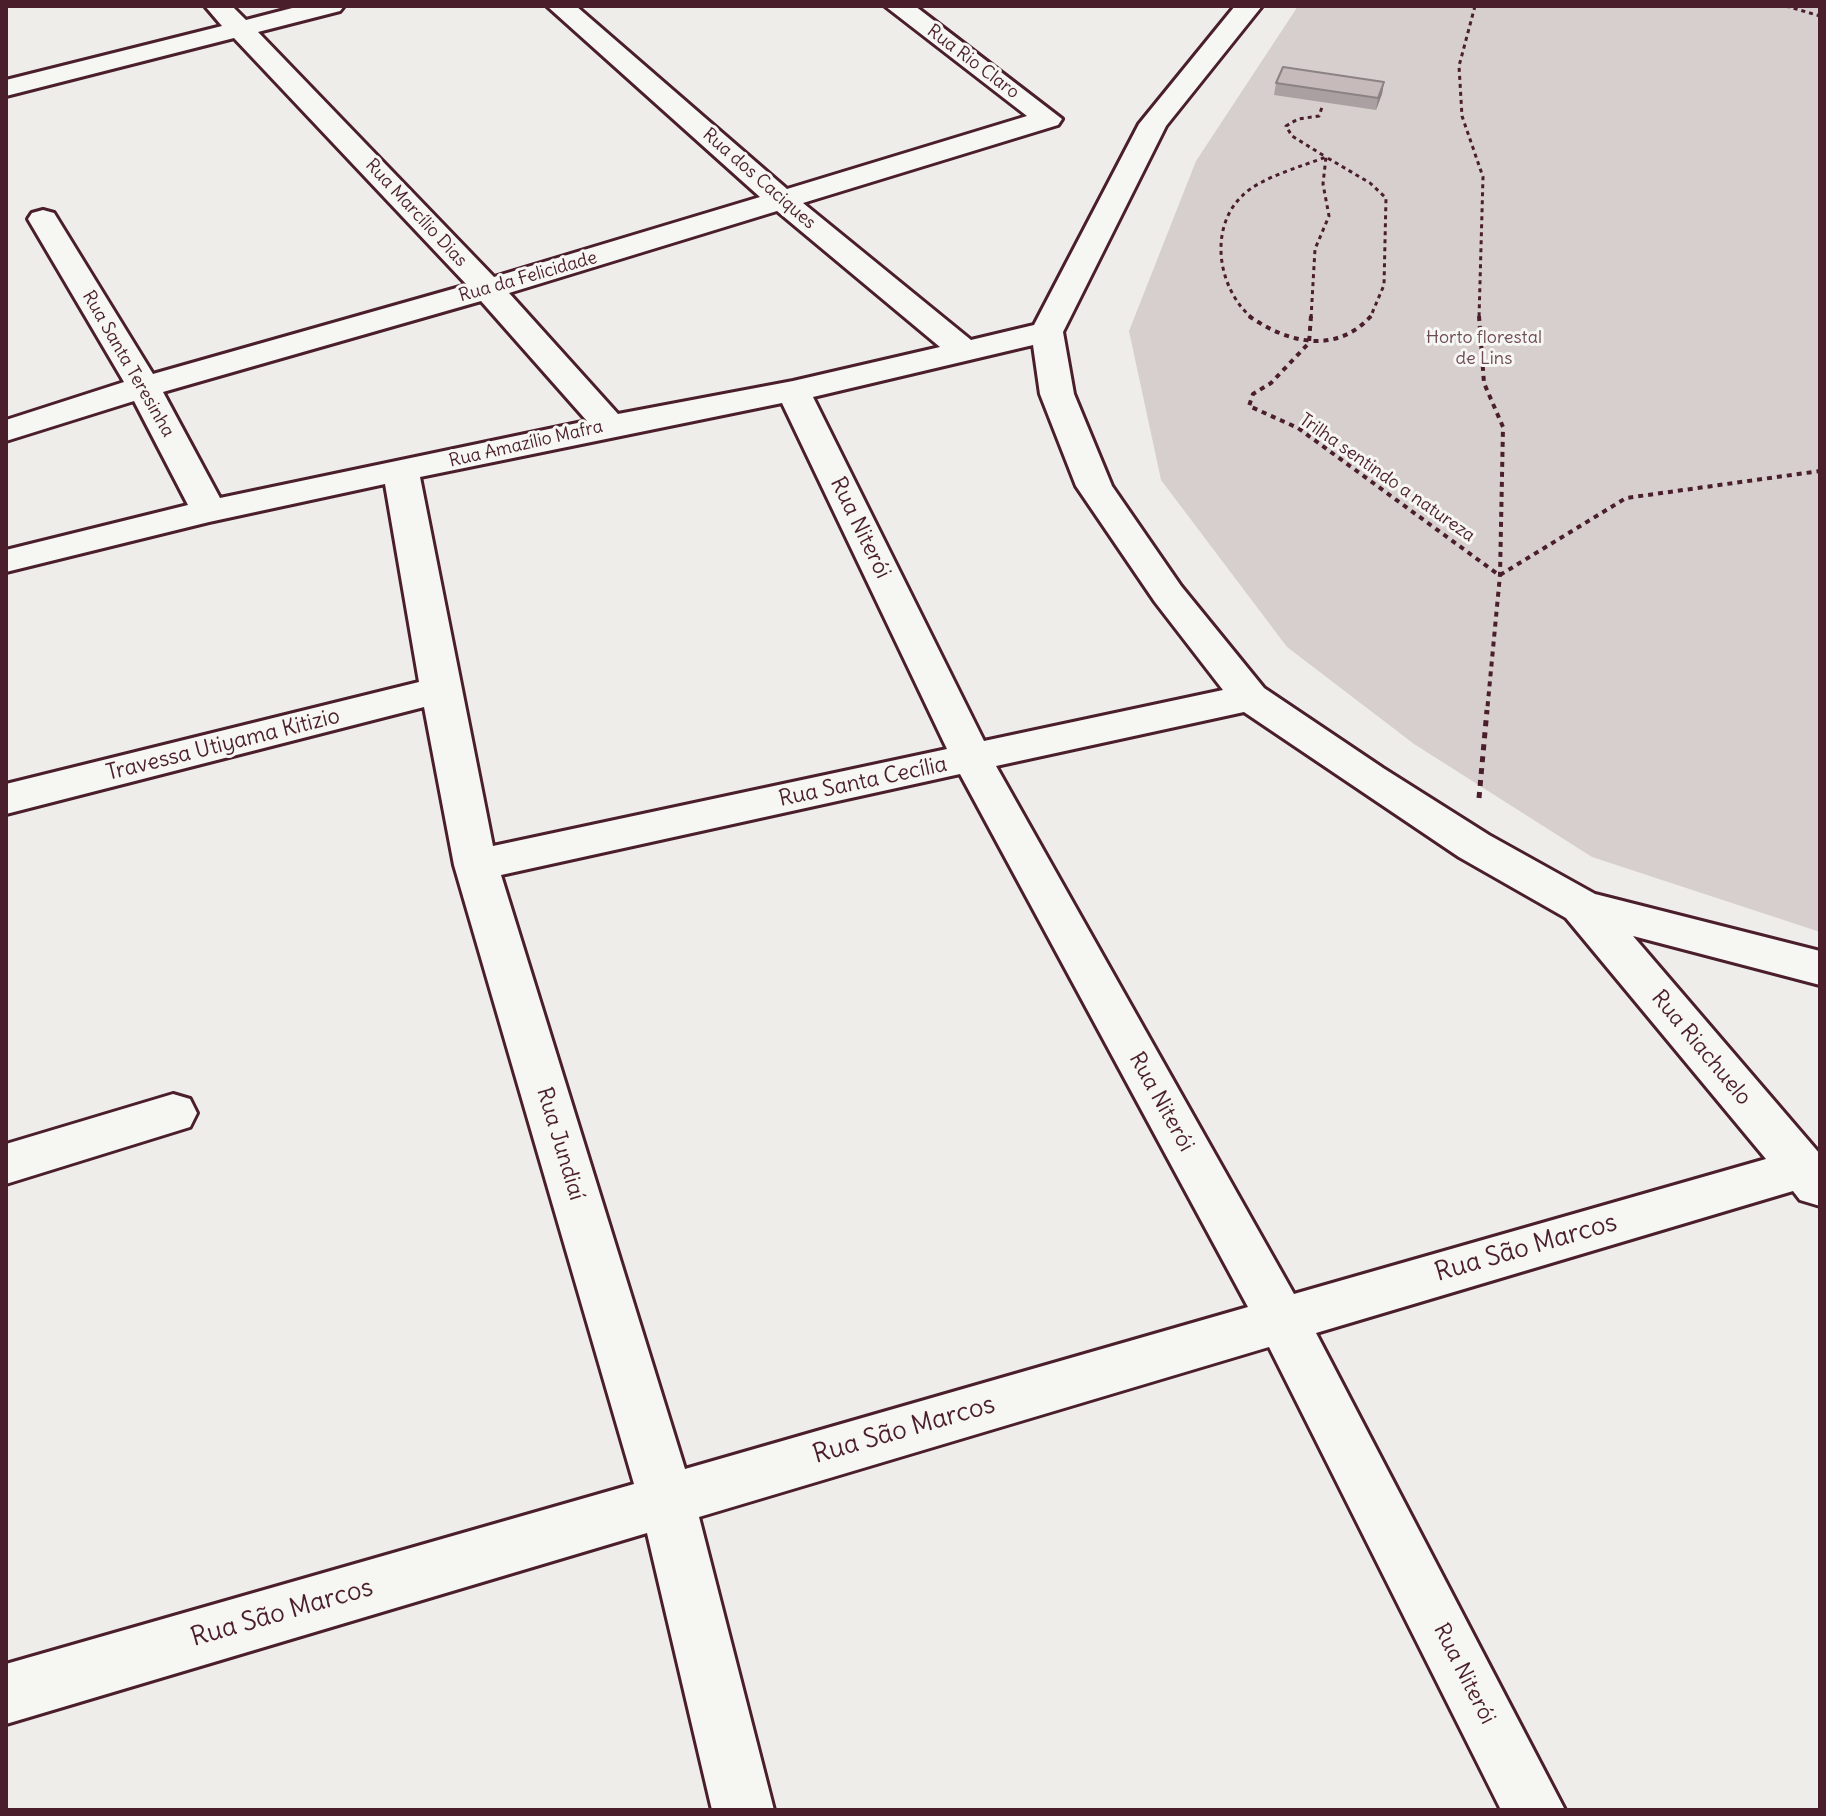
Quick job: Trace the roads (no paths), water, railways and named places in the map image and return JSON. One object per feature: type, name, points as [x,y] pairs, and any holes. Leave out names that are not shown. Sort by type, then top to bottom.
[{"type":"street","name":"Rua Marcílio Dias","points":[[218,6],[488,289],[610,426]]},
{"type":"street","points":[[6,88],[331,6]]},
{"type":"street","name":"Rua dos Caciques","points":[[560,6],[783,201],[962,349]]},
{"type":"street","name":"Rua Rio Claro","points":[[898,6],[1048,119]]},
{"type":"street","points":[[1249,6],[1153,124],[1047,332],[1057,394],[1094,486],[1168,594],[1250,697],[1474,846],[1582,907],[1820,968]]},
{"type":"street","name":"Rua da Felicidade","points":[[6,431],[144,387],[488,289],[1048,119]]},
{"type":"street","name":"Rua Santa Teresinha","points":[[43,219],[144,387],[209,511]]},
{"type":"street","name":"Rua Amazílio Mafra","points":[[6,561],[209,511],[610,426],[793,391],[962,349],[1047,332]]},
{"type":"street","name":"Rua Niterói","points":[[793,391],[972,759],[1281,1319],[1534,1810]]},
{"type":"street","name":"Rua Jundiaí","points":[[401,472],[440,690],[476,865],[667,1501],[743,1810]]},
{"type":"street","name":"Travessa Utiyama Kitizio","points":[[6,799],[440,690]]},
{"type":"street","name":"Rua Santa Cecília","points":[[476,865],[1250,697]]},
{"type":"street","name":"Rua Riachuelo","points":[[1582,907],[1811,1178]]},
{"type":"street","points":[[6,1164],[173,1113]]},
{"type":"street","name":"Rua São Marcos","points":[[6,1694],[1281,1319],[1811,1178]]},
{"type":"park label","name":"Horto florestal de Lins","points":[[1484,348]]}]
